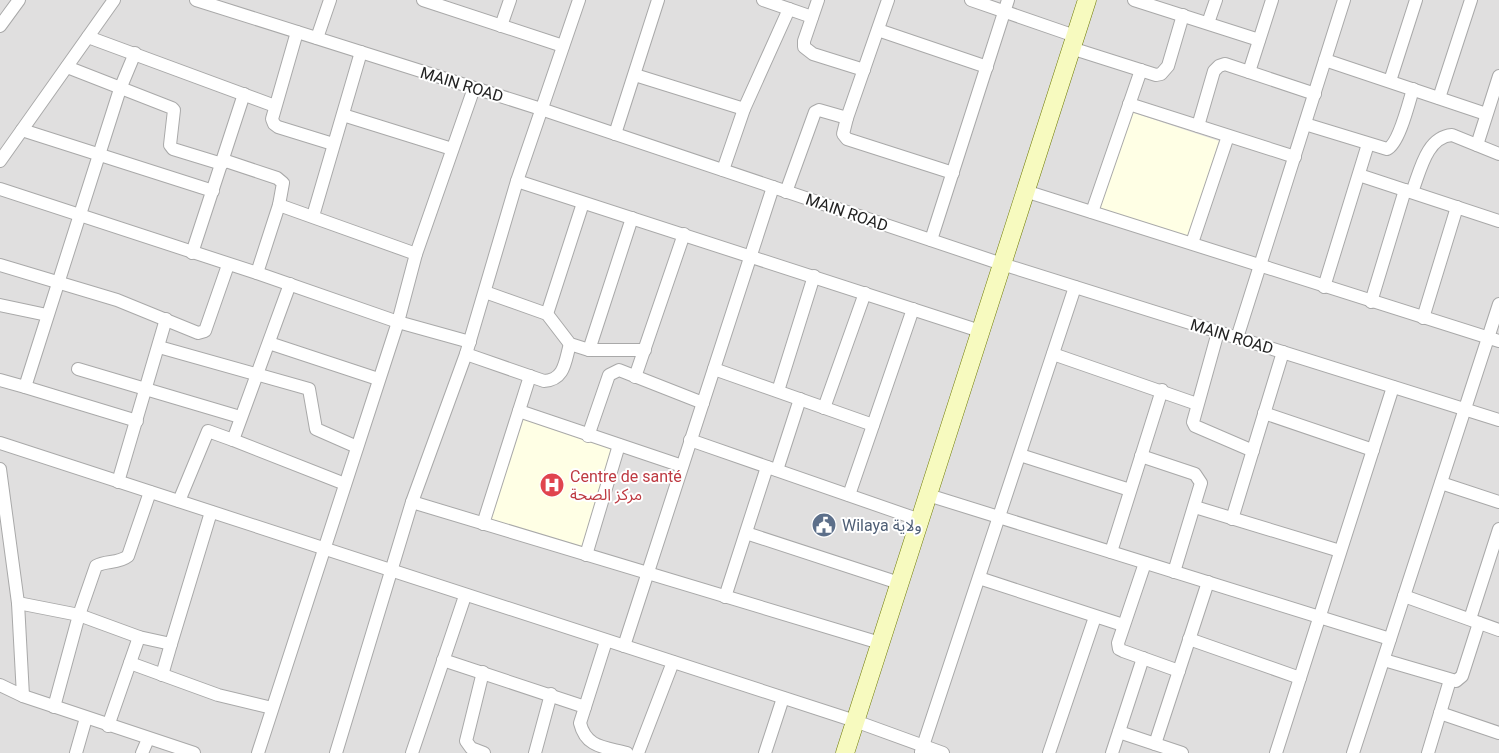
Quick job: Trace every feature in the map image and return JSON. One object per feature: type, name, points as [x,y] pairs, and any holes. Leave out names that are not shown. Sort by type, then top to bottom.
[{"type":"street","points":[[0,26],[19,0]]},
{"type":"street","points":[[0,161],[113,0]]},
{"type":"street","name":"MAIN ROAD","points":[[196,0],[542,109],[1002,264],[1499,420]]},
{"type":"street","points":[[317,38],[330,0]]},
{"type":"street","points":[[423,0],[451,4],[501,26],[563,46]]},
{"type":"street","points":[[501,26],[510,0]]},
{"type":"street","points":[[336,753],[412,502],[468,348],[517,181],[579,0]]},
{"type":"street","points":[[615,134],[658,0]]},
{"type":"street","points":[[763,0],[812,17]]},
{"type":"street","points":[[818,0],[804,41],[804,47],[809,52],[864,70]]},
{"type":"street","points":[[888,0],[843,134],[846,140],[953,173]]},
{"type":"street","points":[[971,0],[1006,6],[1073,42],[1156,75],[1165,71],[1183,15]]},
{"type":"street","points":[[845,753],[1086,0]]},
{"type":"street","points":[[1134,0],[1159,3],[1183,15],[1259,40]]},
{"type":"street","points":[[1208,23],[1216,0]]},
{"type":"street","points":[[1249,72],[1272,0]]},
{"type":"street","points":[[1238,338],[1344,0]]},
{"type":"street","points":[[1390,81],[1416,0]]},
{"type":"street","points":[[1439,98],[1471,0]]},
{"type":"street","points":[[931,240],[1006,6]]},
{"type":"street","points":[[723,170],[744,109],[789,9]]},
{"type":"street","points":[[878,30],[987,67]]},
{"type":"street","points":[[297,32],[272,119],[274,124],[333,144]]},
{"type":"street","points":[[88,37],[275,106]]},
{"type":"street","points":[[313,216],[361,52]]},
{"type":"street","points":[[25,387],[120,89],[135,53]]},
{"type":"street","points":[[1325,60],[1486,114]]},
{"type":"street","points":[[1198,126],[1214,70],[1225,64],[1315,94]]},
{"type":"street","points":[[66,67],[174,110],[168,143],[173,149],[281,180],[283,188],[279,205],[257,273]]},
{"type":"street","points":[[1092,212],[1141,70]]},
{"type":"street","points":[[634,75],[744,109]]},
{"type":"street","points":[[1477,145],[1499,76]]},
{"type":"street","points":[[258,753],[398,322],[416,254],[474,88]]},
{"type":"street","points":[[1305,124],[1387,149],[1394,144],[1413,89]]},
{"type":"street","points":[[192,253],[244,94]]},
{"type":"street","points":[[1129,104],[1295,157]]},
{"type":"street","points":[[786,192],[815,112],[819,110],[847,118]]},
{"type":"street","points":[[343,115],[452,149]]},
{"type":"street","points":[[22,130],[213,192]]},
{"type":"street","points":[[1192,243],[1228,136]]},
{"type":"street","points":[[1370,302],[1408,191],[1431,146],[1438,139],[1452,136],[1499,154]]},
{"type":"street","points":[[1324,287],[1368,144]]},
{"type":"street","points":[[1358,175],[1499,221]]},
{"type":"street","points":[[517,181],[751,255],[980,331]]},
{"type":"street","points":[[624,646],[773,187]]},
{"type":"street","points":[[0,189],[80,217],[290,284],[398,322],[468,348],[544,381],[558,378],[570,344]]},
{"type":"street","points":[[1025,191],[1494,340]]},
{"type":"street","points":[[547,314],[583,203]]},
{"type":"street","points":[[279,205],[416,254]]},
{"type":"street","points":[[1423,318],[1457,207]]},
{"type":"street","points":[[589,350],[632,218]]},
{"type":"street","points":[[635,377],[684,234]]},
{"type":"street","points":[[0,265],[117,300],[198,333],[204,330],[228,265]]},
{"type":"street","points":[[778,391],[814,276]]},
{"type":"street","points":[[233,440],[290,284]]},
{"type":"street","points":[[922,749],[1075,287]]},
{"type":"street","points":[[485,292],[547,314],[570,344],[589,350],[645,350]]},
{"type":"street","points":[[824,408],[865,293]]},
{"type":"street","points":[[0,304],[47,315]]},
{"type":"street","points":[[1354,753],[1465,409],[1494,340],[1499,304]]},
{"type":"street","points":[[849,495],[914,309]]},
{"type":"street","points":[[118,482],[147,389],[166,319]]},
{"type":"street","points":[[1218,332],[1193,417],[1195,426],[1253,450]]},
{"type":"street","points":[[268,343],[378,379]]},
{"type":"street","points":[[159,347],[309,389],[316,429],[357,447]]},
{"type":"street","points":[[1232,519],[1283,352]]},
{"type":"street","points":[[1053,354],[1162,390],[1197,404]]},
{"type":"street","points":[[78,369],[240,417]]},
{"type":"street","points":[[714,369],[873,425]]},
{"type":"street","points":[[588,436],[609,375],[619,370],[702,403]]},
{"type":"street","points":[[483,524],[530,376]]},
{"type":"street","points":[[0,380],[137,421]]},
{"type":"street","points":[[1276,753],[1393,387]]},
{"type":"street","points":[[1111,552],[1162,390]]},
{"type":"street","points":[[725,596],[746,533],[800,399]]},
{"type":"street","points":[[519,411],[588,436],[682,466]]},
{"type":"street","points":[[1264,413],[1373,450]]},
{"type":"street","points":[[179,501],[208,431],[345,484]]},
{"type":"street","points":[[690,440],[920,520]]},
{"type":"street","points":[[0,443],[465,596],[855,721],[922,749],[944,753]]},
{"type":"street","points":[[586,555],[619,445]]},
{"type":"street","points":[[1020,455],[1130,490]]},
{"type":"street","points":[[1141,456],[1195,474],[1200,478],[1201,483],[1195,507],[1174,572]]},
{"type":"street","points":[[0,470],[18,603],[23,696]]},
{"type":"street","points":[[1441,483],[1499,502]]},
{"type":"street","points":[[54,707],[79,615],[96,566],[101,563],[121,561],[128,556],[150,492]]},
{"type":"street","points":[[928,495],[1390,639]]},
{"type":"street","points":[[412,502],[647,574],[880,642]]},
{"type":"street","points":[[1195,507],[1340,551]]},
{"type":"street","points":[[162,675],[211,512]]},
{"type":"street","points":[[1384,660],[1450,680],[1456,681],[1462,676],[1499,528]]},
{"type":"street","points":[[746,533],[899,583]]},
{"type":"street","points":[[1145,563],[1118,643],[1120,648],[1179,671]]},
{"type":"street","points":[[979,578],[1123,625]]},
{"type":"street","points":[[1155,744],[1208,582]]},
{"type":"street","points":[[412,753],[465,596]]},
{"type":"street","points":[[1404,596],[1499,630]]},
{"type":"street","points":[[18,603],[79,615],[139,637],[171,644]]},
{"type":"street","points":[[1049,753],[1095,617]]},
{"type":"street","points":[[108,726],[139,637]]},
{"type":"street","points":[[1189,640],[1300,678]]},
{"type":"street","points":[[606,641],[580,723],[582,734],[593,744],[627,753]]},
{"type":"street","points":[[1112,753],[1143,658]]},
{"type":"street","points":[[443,660],[551,694],[585,707]]},
{"type":"street","points":[[638,753],[673,662]]},
{"type":"street","points":[[130,663],[218,695],[272,708]]},
{"type":"street","points":[[483,672],[466,741],[471,748],[484,753]]},
{"type":"street","points":[[1428,753],[1450,680]]},
{"type":"street","points":[[0,685],[23,696],[108,726],[194,753]]},
{"type":"street","points":[[535,753],[551,694]]},
{"type":"street","points":[[765,753],[783,698]]},
{"type":"street","points":[[1440,713],[1499,733]]},
{"type":"street","points":[[76,753],[86,718]]},
{"type":"street","points":[[1119,732],[1182,753]]},
{"type":"street","points":[[142,753],[148,739]]},
{"type":"shaded area","points":[[0,0],[1499,0],[1499,753],[0,753]]},
{"type":"shaded area","points":[[1131,112],[1219,141],[1187,239],[1099,210]]},
{"type":"shaded area","name":"Centre de santé مركز الصحة","points":[[523,419],[614,448],[581,551],[490,522]]},
{"type":"place","name":"Centre de santé مركز الصحة","points":[[552,485]]},
{"type":"place","name":"Wilaya ولاية","points":[[824,525]]}]
